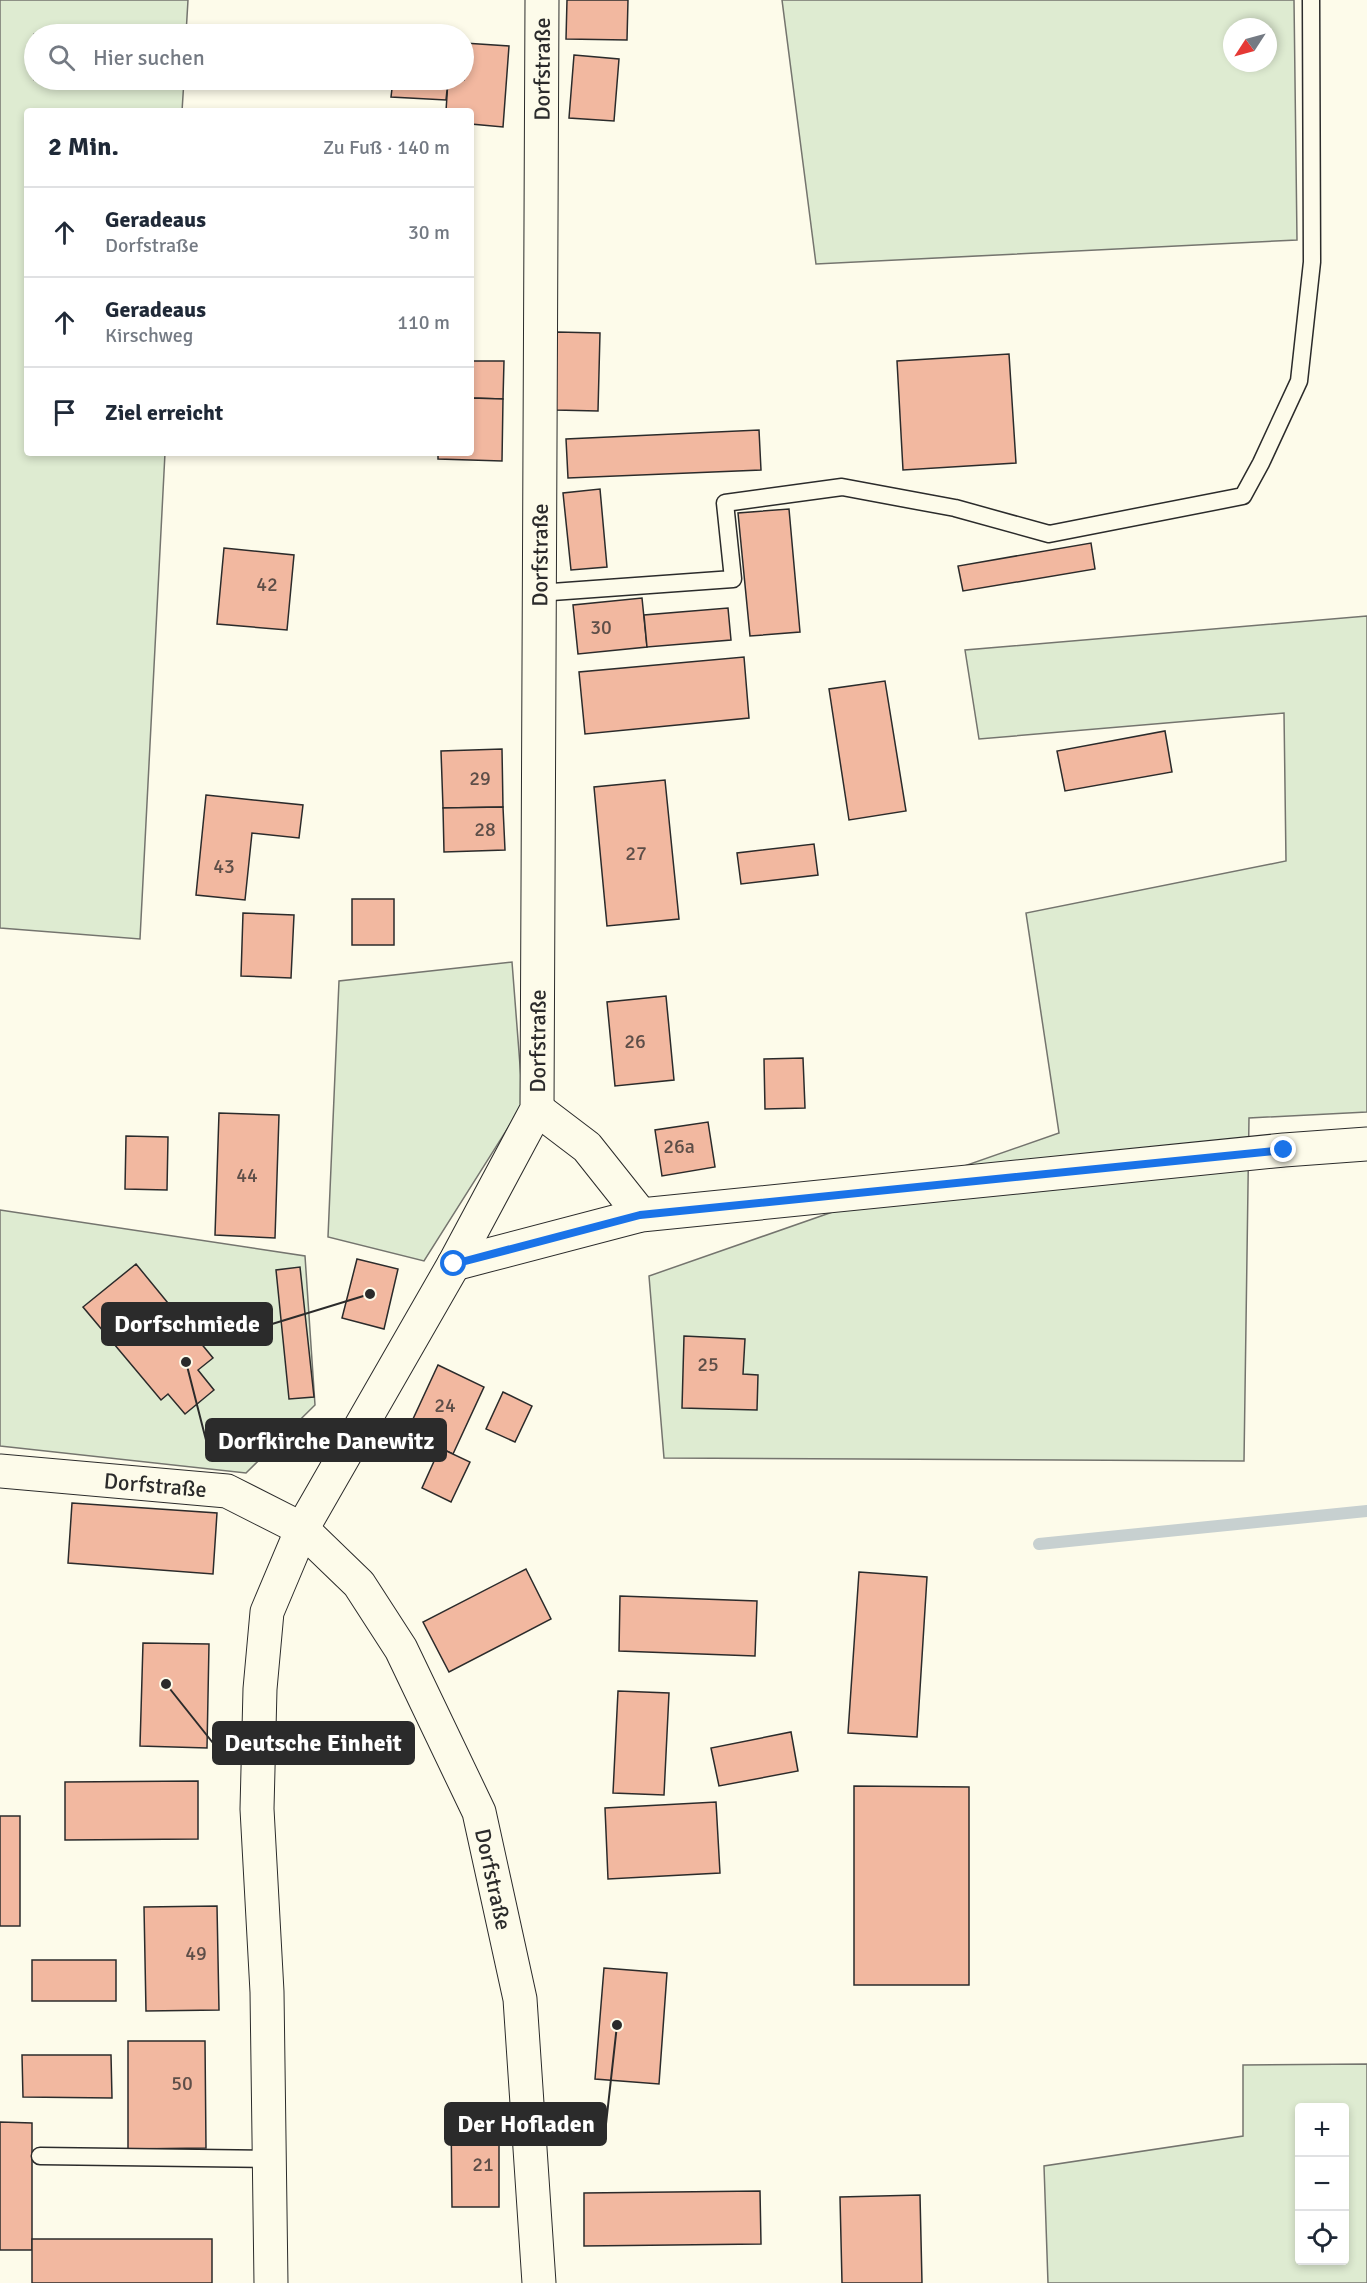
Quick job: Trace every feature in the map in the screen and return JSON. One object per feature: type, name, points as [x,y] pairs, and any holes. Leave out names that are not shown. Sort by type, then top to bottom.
[{"type":"street","name":"Dorfstraße","points":[[271,2283],[267,1992],[257,1809],[260,1689],[267,1612],[302,1528],[454,1264],[537,1109],[542,0]]},
{"type":"street","name":"Dorfstraße","points":[[537,1109],[588,1147],[640,1215]]},
{"type":"street","points":[[454,1264],[640,1215],[1284,1150],[1367,1144]]},
{"type":"street","name":"Dorfstraße","points":[[0,1471],[227,1491],[302,1528],[359,1584],[401,1648],[479,1812],[520,1999],[539,2283]]},
{"type":"lane","points":[[538,594],[733,579],[725,503],[842,488],[955,508],[1049,534],[1243,496],[1299,381],[1312,262],[1311,0]]},
{"type":"lane","points":[[40,2156],[270,2159]]},
{"type":"green space","points":[[0,0],[188,0],[187,24],[24,24],[24,90],[183,90],[182,108],[24,108],[24,456],[165,456],[140,939],[0,928]]},
{"type":"green space","points":[[782,0],[1294,0],[1297,240],[816,264]]},
{"type":"green space","points":[[1367,616],[1367,1112],[1249,1118],[1244,1461],[664,1458],[649,1276],[1059,1133],[1026,913],[1286,861],[1284,713],[979,739],[965,650]]},
{"type":"green space","points":[[512,962],[523,1104],[424,1261],[328,1237],[339,981]]},
{"type":"green space","points":[[0,1210],[305,1256],[315,1405],[246,1473],[0,1446]]},
{"type":"green space","points":[[1367,2064],[1367,2283],[1048,2283],[1044,2166],[1243,2136],[1243,2065]]},
{"type":"building","points":[[567,0],[628,0],[627,40],[566,39]]},
{"type":"building","points":[[474,44],[509,46],[503,127],[474,124],[474,108],[446,108],[447,90],[474,90]]},
{"type":"building","points":[[574,55],[619,59],[614,121],[569,118]]},
{"type":"building","points":[[392,90],[447,90],[446,100],[391,97]]},
{"type":"building","points":[[557,332],[600,333],[598,411],[555,410]]},
{"type":"building","points":[[1009,354],[1016,463],[903,470],[897,361]]},
{"type":"building","points":[[474,361],[504,361],[503,399],[474,398]]},
{"type":"building","points":[[474,398],[503,399],[502,461],[438,459],[438,456],[474,456]]},
{"type":"building","points":[[759,430],[761,470],[568,478],[566,439]]},
{"type":"building","points":[[600,489],[607,567],[571,570],[563,493]]},
{"type":"building","points":[[789,509],[800,632],[750,636],[738,513]]},
{"type":"building","points":[[1091,543],[1095,569],[963,591],[958,566]]},
{"type":"building","points":[[224,548],[294,555],[287,630],[217,624]]},
{"type":"building","points":[[642,598],[647,647],[578,654],[573,605]]},
{"type":"building","points":[[728,608],[731,640],[647,647],[644,615]]},
{"type":"building","points":[[744,657],[749,718],[585,734],[579,672]]},
{"type":"building","points":[[885,681],[906,811],[849,820],[829,689]]},
{"type":"building","points":[[1165,731],[1172,772],[1065,791],[1057,751]]},
{"type":"building","points":[[502,749],[503,807],[443,808],[441,751]]},
{"type":"building","points":[[665,780],[679,919],[607,926],[594,787]]},
{"type":"building","points":[[206,795],[303,805],[299,838],[252,833],[245,900],[196,895]]},
{"type":"building","points":[[503,807],[505,850],[444,852],[443,808]]},
{"type":"building","points":[[814,844],[818,875],[741,884],[737,853]]},
{"type":"building","points":[[352,899],[394,899],[394,945],[352,945]]},
{"type":"building","points":[[243,913],[294,915],[291,978],[241,976]]},
{"type":"building","points":[[666,996],[674,1080],[615,1086],[607,1002]]},
{"type":"building","points":[[803,1058],[805,1108],[765,1109],[764,1059]]},
{"type":"building","points":[[219,1113],[279,1115],[275,1238],[215,1235]]},
{"type":"building","points":[[708,1122],[715,1167],[662,1176],[655,1130]]},
{"type":"building","points":[[126,1136],[168,1137],[167,1190],[125,1189]]},
{"type":"building","points":[[357,1259],[398,1269],[384,1329],[342,1318]]},
{"type":"building","points":[[136,1264],[213,1358],[198,1370],[214,1390],[185,1414],[168,1394],[161,1400],[83,1307]]},
{"type":"building","points":[[300,1267],[314,1397],[289,1399],[276,1270]]},
{"type":"building","points":[[684,1336],[745,1339],[743,1374],[758,1375],[757,1410],[682,1408]]},
{"type":"building","points":[[438,1365],[484,1387],[453,1454],[407,1432]]},
{"type":"building","points":[[503,1392],[532,1406],[515,1442],[486,1429]]},
{"type":"building","points":[[440,1448],[470,1462],[451,1502],[422,1488]]},
{"type":"building","points":[[72,1503],[217,1513],[213,1574],[68,1563]]},
{"type":"building","points":[[526,1569],[551,1619],[449,1672],[423,1622]]},
{"type":"building","points":[[859,1572],[927,1577],[917,1737],[848,1733]]},
{"type":"building","points":[[620,1596],[757,1601],[755,1656],[619,1651]]},
{"type":"building","points":[[143,1643],[209,1644],[207,1748],[140,1746]]},
{"type":"building","points":[[618,1691],[669,1693],[664,1795],[613,1793]]},
{"type":"building","points":[[791,1732],[798,1771],[719,1786],[711,1748]]},
{"type":"building","points":[[198,1781],[198,1839],[65,1840],[65,1782]]},
{"type":"building","points":[[854,1786],[969,1787],[969,1985],[854,1985]]},
{"type":"building","points":[[716,1802],[720,1873],[608,1879],[605,1808]]},
{"type":"building","points":[[0,1816],[20,1816],[20,1926],[0,1926]]},
{"type":"building","points":[[217,1906],[219,2010],[146,2011],[144,1907]]},
{"type":"building","points":[[32,1960],[116,1960],[116,2001],[32,2001]]},
{"type":"building","points":[[604,1968],[667,1973],[659,2084],[595,2079]]},
{"type":"building","points":[[128,2041],[205,2041],[206,2148],[128,2149]]},
{"type":"building","points":[[22,2055],[111,2055],[112,2098],[23,2097]]},
{"type":"building","points":[[451,2112],[499,2112],[499,2207],[452,2207]]},
{"type":"building","points":[[0,2122],[32,2123],[32,2250],[0,2250]]},
{"type":"building","points":[[760,2191],[761,2244],[584,2246],[584,2193]]},
{"type":"building","points":[[920,2195],[922,2283],[842,2283],[840,2197]]},
{"type":"building","points":[[32,2239],[212,2239],[212,2283],[32,2283]]},
{"type":"waterway","points":[[1039,1544],[1367,1511]]},
{"type":"place","name":"Dorfschmiede","points":[[370,1294]]},
{"type":"place","name":"Dorfkirche Danewitz","points":[[186,1362]]},
{"type":"place","name":"Deutsche Einheit","points":[[166,1684]]},
{"type":"place","name":"Der Hofladen","points":[[617,2025]]},
{"type":"route","points":[[454,1264],[640,1215],[1284,1150]]}]
